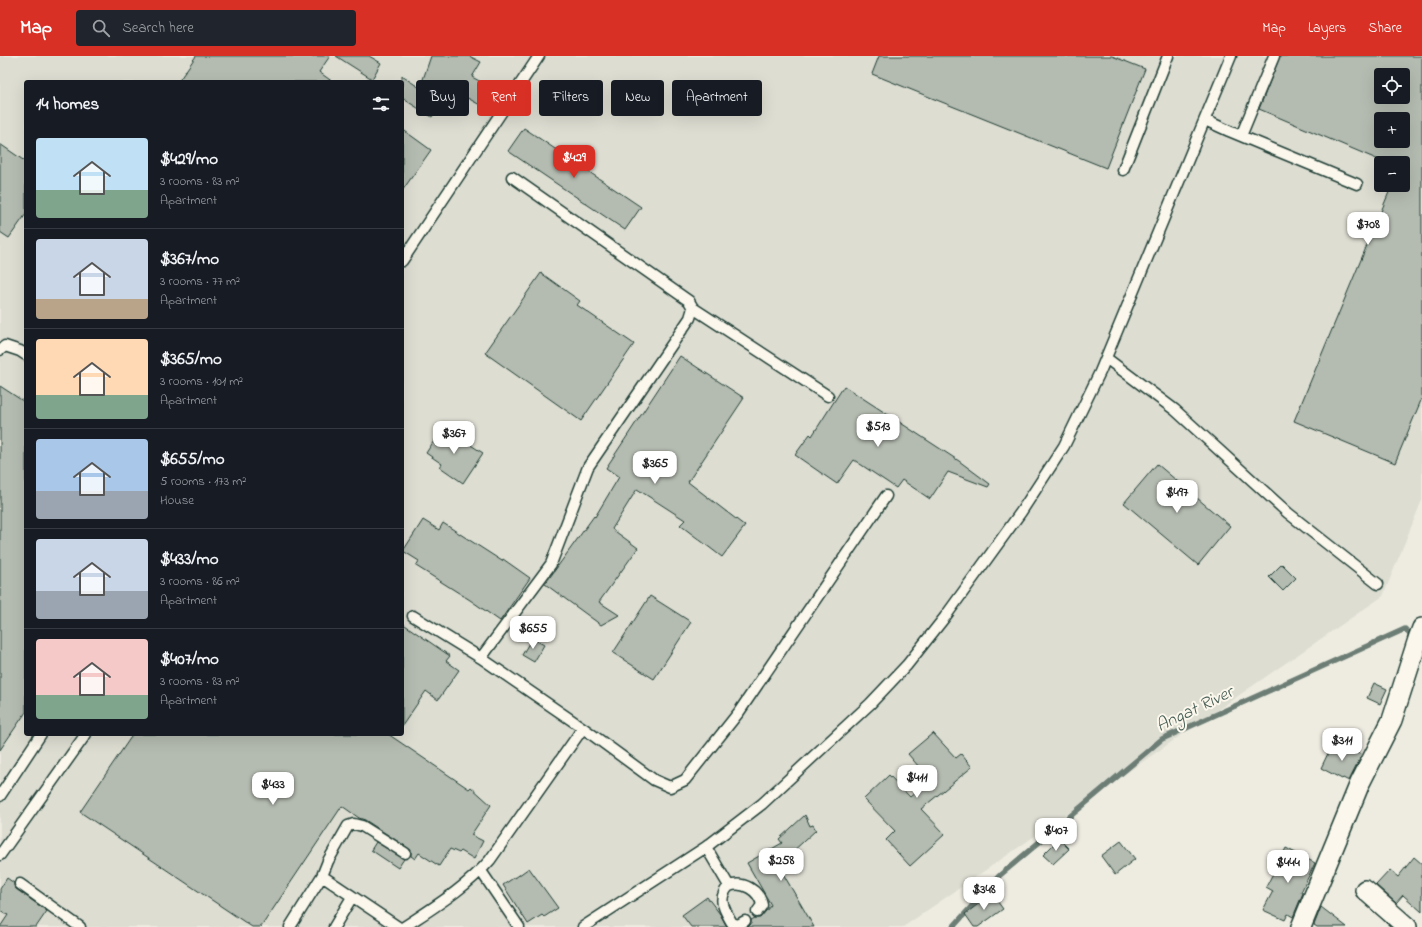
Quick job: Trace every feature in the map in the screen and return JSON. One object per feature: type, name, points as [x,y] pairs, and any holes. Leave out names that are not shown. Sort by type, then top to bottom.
[{"type":"street","points":[[1301,927],[1360,783],[1392,720],[1420,632]]},
{"type":"street","points":[[1365,890],[1407,927]]},
{"type":"lane","points":[[404,258],[539,56]]},
{"type":"lane","points":[[1123,170],[1168,56]]},
{"type":"lane","points":[[582,927],[706,847],[762,804],[870,704],[907,665],[945,617],[1026,506],[1064,446],[1106,358],[1231,56]]},
{"type":"lane","points":[[1241,136],[1274,56]]},
{"type":"lane","points":[[1205,120],[1357,184]]},
{"type":"lane","points":[[512,177],[689,301],[693,308],[828,396]]},
{"type":"lane","points":[[481,658],[551,564],[588,467],[690,318],[693,308]]},
{"type":"lane","points":[[0,350],[5,346],[24,354]]},
{"type":"lane","points":[[1106,358],[1175,410],[1288,513],[1378,584]]},
{"type":"lane","points":[[413,616],[481,658],[583,728],[654,780],[670,787],[685,780],[738,712],[886,496]]},
{"type":"lane","points":[[404,927],[481,871],[583,728]]},
{"type":"lane","points":[[0,796],[40,736]]},
{"type":"lane","points":[[0,855],[85,736]]},
{"type":"lane","points":[[290,927],[322,876],[328,860],[348,826],[354,824],[362,826],[405,853]]},
{"type":"lane","points":[[706,847],[729,886]]},
{"type":"lane","points":[[481,871],[519,927]]},
{"type":"lane","points":[[322,876],[398,927]]},
{"type":"lane","points":[[20,884],[80,927]]},
{"type":"lane","points":[[745,921],[738,925],[732,923],[722,904],[723,895],[729,886],[740,884],[754,891],[762,905],[758,912]]},
{"type":"lane","points":[[334,927],[352,897]]},
{"type":"shaded area","points":[[0,56],[1422,56],[1422,500],[1383,596],[903,927],[0,927]]},
{"type":"building","points":[[196,56],[330,56],[319,72],[330,80],[179,80]]},
{"type":"building","points":[[336,56],[369,56],[381,63],[372,79]]},
{"type":"building","points":[[431,56],[469,56],[481,62],[472,77],[477,80],[477,103],[469,99],[469,80],[423,80]]},
{"type":"building","points":[[879,56],[1112,56],[1145,69],[1106,168],[872,74]]},
{"type":"building","points":[[1280,56],[1422,56],[1422,398],[1395,463],[1294,421],[1389,192],[1410,192],[1410,156],[1374,156],[1374,158],[1259,109]]},
{"type":"building","points":[[402,76],[416,85],[416,107],[404,99],[404,80],[402,80]]},
{"type":"building","points":[[524,128],[641,207],[625,230],[508,151]]},
{"type":"building","points":[[404,130],[431,150],[404,188]]},
{"type":"building","points":[[0,144],[24,161],[24,217],[9,238],[0,232]]},
{"type":"building","points":[[541,273],[580,301],[577,305],[634,344],[581,421],[485,353]]},
{"type":"building","points":[[680,356],[744,398],[688,482],[745,526],[722,557],[680,525],[685,520],[637,489],[612,529],[638,548],[599,602],[619,615],[601,625],[545,584],[594,516],[595,517],[619,477],[606,468]]},
{"type":"building","points":[[0,386],[24,402],[24,715],[0,750]]},
{"type":"building","points":[[844,386],[959,461],[990,484],[988,487],[948,472],[930,499],[902,480],[896,488],[854,460],[837,484],[795,455],[810,434],[812,436]]},
{"type":"building","points":[[443,427],[483,453],[463,483],[440,467],[442,464],[426,453]]},
{"type":"building","points":[[1157,464],[1230,526],[1198,565],[1124,503]]},
{"type":"building","points":[[423,520],[439,530],[443,523],[502,561],[503,559],[530,578],[500,621],[416,566],[419,561],[404,552]]},
{"type":"building","points":[[1282,564],[1296,578],[1283,591],[1269,577]]},
{"type":"building","points":[[650,596],[691,622],[654,679],[613,653]]},
{"type":"building","points":[[404,624],[450,656],[446,661],[459,670],[438,700],[426,691],[404,723]]},
{"type":"building","points":[[532,638],[544,645],[534,662],[522,655]]},
{"type":"building","points":[[1374,683],[1387,689],[1380,704],[1367,698]]},
{"type":"building","points":[[933,733],[956,758],[961,754],[972,767],[921,809],[945,834],[910,866],[886,840],[895,831],[864,799],[889,775],[910,797],[930,780],[908,754]]},
{"type":"building","points":[[132,736],[391,736],[469,789],[471,787],[491,805],[471,835],[483,841],[474,859],[461,851],[459,853],[450,849],[439,866],[419,853],[415,859],[411,856],[411,850],[342,806],[261,927],[252,927],[80,812]]},
{"type":"building","points":[[1340,744],[1362,755],[1349,781],[1321,768],[1332,745],[1338,748]]},
{"type":"building","points":[[805,815],[810,826],[813,825],[816,830],[778,865],[814,927],[748,927],[751,924],[751,920],[760,918],[771,905],[747,863],[782,843],[779,839]]},
{"type":"building","points":[[1059,839],[1069,849],[1053,864],[1043,855]]},
{"type":"building","points":[[1121,841],[1135,859],[1115,875],[1101,856]]},
{"type":"building","points":[[376,842],[404,859],[398,868],[371,850]]},
{"type":"building","points":[[1286,848],[1315,863],[1301,892],[1303,893],[1293,917],[1288,914],[1285,920],[1263,910],[1273,891],[1266,887]]},
{"type":"building","points":[[1414,857],[1422,864],[1422,912],[1403,895],[1396,903],[1376,885],[1390,870],[1398,877]]},
{"type":"building","points":[[529,868],[558,908],[544,917],[542,915],[528,924],[503,885]]},
{"type":"building","points":[[7,878],[14,883],[16,889],[47,911],[36,927],[0,927],[8,915],[0,910],[0,889]]},
{"type":"building","points":[[992,894],[1003,909],[978,927],[974,927],[965,914]]},
{"type":"building","points":[[707,897],[720,914],[727,927],[691,927],[682,915]]},
{"type":"building","points":[[1321,907],[1347,927],[1317,927],[1314,925]]},
{"type":"waterway","name":"Angat River","points":[[953,927],[999,876],[1162,739],[1405,629],[1413,638]]}]
